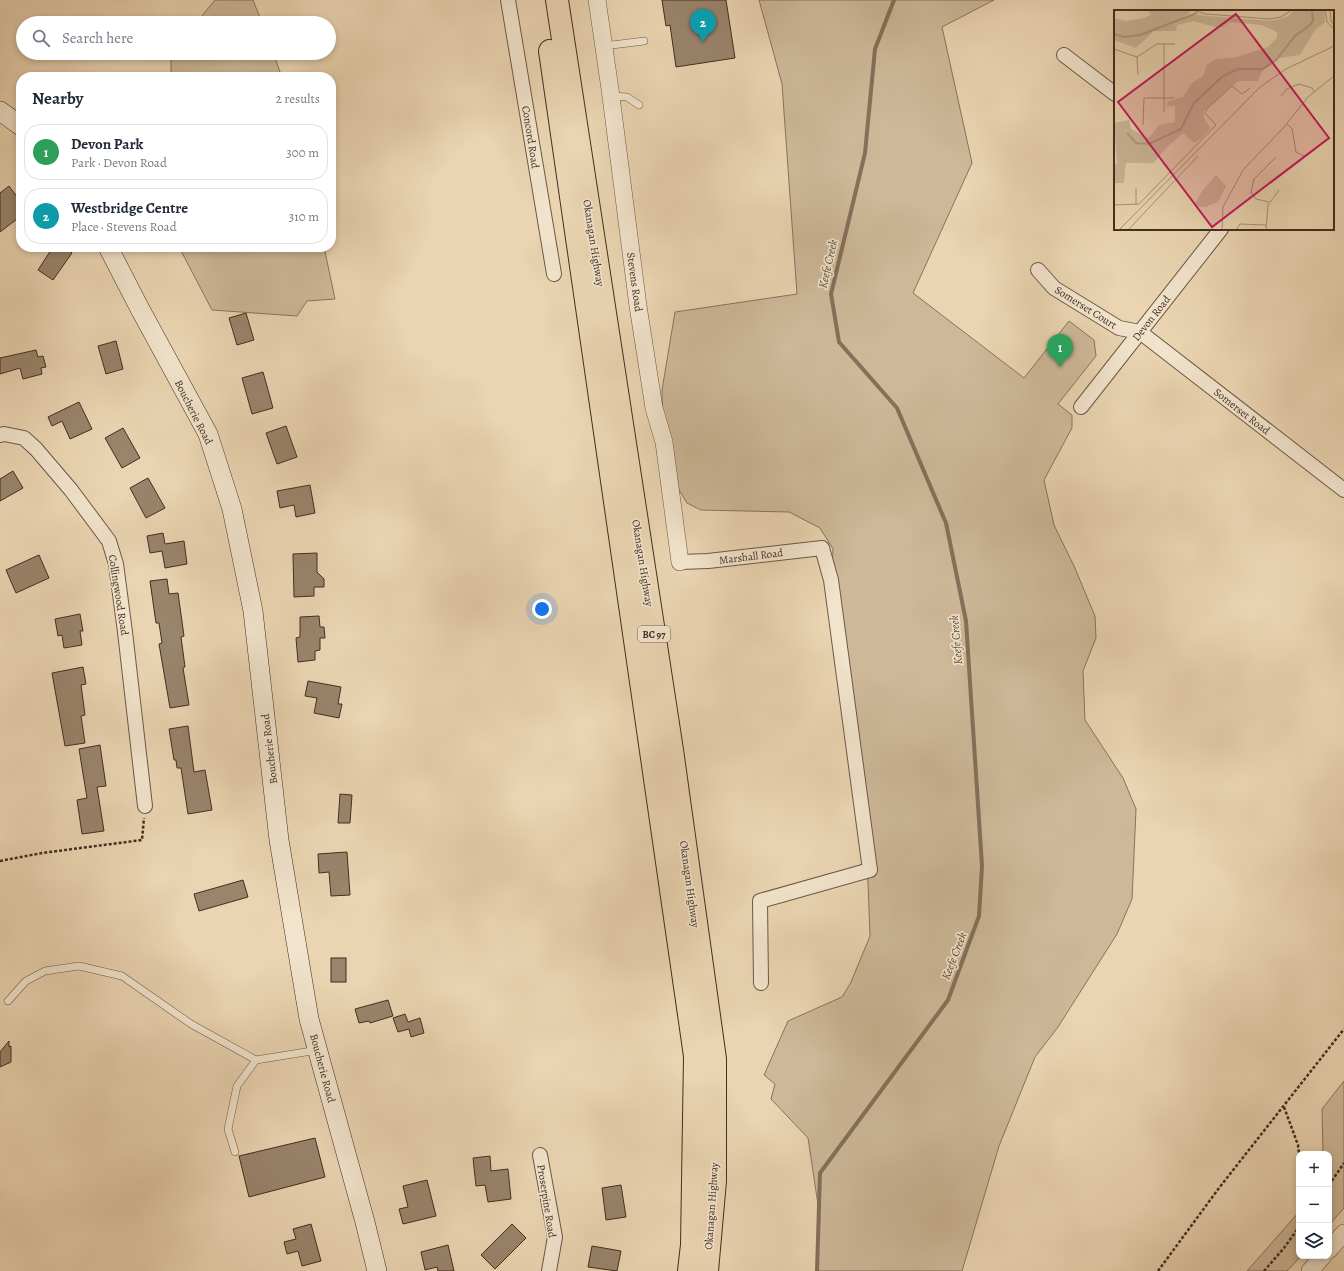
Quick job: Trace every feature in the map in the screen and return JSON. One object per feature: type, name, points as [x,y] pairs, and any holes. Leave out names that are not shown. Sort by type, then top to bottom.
[{"type":"highway","name":"Okanagan Highway","points":[[542,0],[695,1056],[692,1245],[689,1271]]},
{"type":"highway","name":"Okanagan Highway","points":[[557,0],[673,758],[715,1059],[715,1181],[707,1271]]},
{"type":"main road","points":[[0,111],[16,122]]},
{"type":"main road","name":"Boucherie Road","points":[[111,252],[208,434],[232,509],[253,611],[279,840],[309,1019],[377,1271]]},
{"type":"street","name":"Concord Road","points":[[508,0],[554,274]]},
{"type":"street","name":"Stevens Road","points":[[596,0],[611,96],[638,306],[654,408],[664,442],[680,562]]},
{"type":"street","points":[[1064,55],[1114,93]]},
{"type":"street","name":"Devon Road","points":[[1081,408],[1220,230]]},
{"type":"street","name":"Somerset Court","points":[[1038,270],[1054,288],[1120,328],[1140,332]]},
{"type":"street","name":"Somerset Road","points":[[1140,332],[1344,490]]},
{"type":"street","name":"Collingwood Road","points":[[0,435],[4,434],[24,438],[36,449],[71,490],[109,541],[116,564],[145,806]]},
{"type":"street","name":"Marshall Road","points":[[680,562],[708,561],[822,548],[831,580],[870,870],[760,901],[761,983]]},
{"type":"street","name":"Proserpine Road","points":[[540,1155],[555,1237],[549,1271]]},
{"type":"street","points":[[1332,1247],[1344,1233]]},
{"type":"street","points":[[1310,1271],[1321,1259]]},
{"type":"lane","points":[[604,46],[644,41]]},
{"type":"lane","points":[[611,96],[627,98],[639,105]]},
{"type":"lane","points":[[8,1001],[26,981],[45,971],[79,966],[122,976],[191,1024],[256,1060],[318,1050]]},
{"type":"lane","points":[[235,1152],[228,1129],[237,1086],[256,1060]]},
{"type":"path","points":[[0,861],[42,852],[142,840],[145,806]]},
{"type":"path","points":[[1158,1271],[1219,1188],[1344,1029]]},
{"type":"path","points":[[1283,1106],[1298,1145],[1299,1151]]},
{"type":"path","points":[[1332,1181],[1344,1163]]},
{"type":"path","points":[[1264,1271],[1296,1231]]},
{"type":"shaded area","points":[[215,0],[253,0],[259,16],[202,16]]},
{"type":"shaded area","points":[[759,0],[994,0],[942,27],[972,163],[913,293],[1024,378],[1069,321],[1094,340],[1096,356],[1058,404],[1072,415],[1072,428],[1044,480],[1054,525],[1074,566],[1095,616],[1096,638],[1083,671],[1085,720],[1123,778],[1136,809],[1132,899],[1117,934],[1058,1027],[1035,1057],[999,1146],[962,1271],[816,1271],[820,1218],[808,1138],[771,1099],[775,1084],[764,1075],[788,1021],[842,997],[851,982],[870,936],[868,882],[831,591],[833,549],[820,528],[789,512],[701,510],[687,503],[664,465],[662,390],[675,312],[797,294],[782,84]]},
{"type":"shaded area","points":[[171,60],[276,60],[280,72],[171,72]]},
{"type":"shaded area","points":[[182,252],[325,252],[335,299],[307,301],[297,316],[212,310]]},
{"type":"shaded area","points":[[1344,1081],[1344,1208],[1332,1222],[1332,1151],[1323,1151],[1322,1109]]},
{"type":"shaded area","points":[[1296,1215],[1296,1259],[1298,1259],[1287,1271],[1247,1271]]},
{"type":"building","points":[[662,0],[726,0],[735,58],[676,67],[670,25],[666,26]]},
{"type":"building","points":[[9,186],[16,195],[16,220],[0,232],[0,193]]},
{"type":"building","points":[[50,252],[72,253],[53,280],[38,270]]},
{"type":"building","points":[[246,313],[254,340],[237,345],[229,318]]},
{"type":"building","points":[[116,341],[123,369],[106,374],[98,346]]},
{"type":"building","points":[[36,350],[38,357],[43,356],[46,367],[41,368],[42,374],[23,379],[20,368],[0,374],[0,358]]},
{"type":"building","points":[[263,372],[273,408],[252,414],[242,378]]},
{"type":"building","points":[[79,402],[92,429],[70,439],[62,421],[52,426],[48,417]]},
{"type":"building","points":[[286,426],[297,457],[277,464],[266,433]]},
{"type":"building","points":[[123,428],[140,458],[122,468],[105,438]]},
{"type":"building","points":[[13,471],[23,488],[0,501],[0,479]]},
{"type":"building","points":[[148,478],[165,508],[146,518],[130,488]]},
{"type":"building","points":[[310,485],[315,513],[296,517],[294,505],[280,508],[277,491]]},
{"type":"building","points":[[163,533],[165,544],[184,541],[187,564],[165,568],[162,551],[150,553],[147,536]]},
{"type":"building","points":[[317,553],[317,572],[324,579],[324,587],[314,587],[314,596],[294,597],[293,554]]},
{"type":"building","points":[[39,555],[49,578],[16,593],[6,570]]},
{"type":"building","points":[[167,579],[169,594],[178,593],[184,636],[181,637],[185,667],[183,668],[189,705],[170,708],[159,644],[162,643],[159,623],[156,623],[150,581]]},
{"type":"building","points":[[80,614],[83,631],[80,631],[82,645],[64,648],[62,635],[58,636],[55,619]]},
{"type":"building","points":[[319,616],[320,627],[324,627],[325,638],[320,638],[320,650],[315,651],[315,660],[298,662],[296,638],[300,637],[300,617]]},
{"type":"building","points":[[83,667],[86,684],[81,685],[85,715],[81,716],[85,743],[65,746],[52,673]]},
{"type":"building","points":[[308,681],[341,687],[338,704],[342,704],[339,718],[314,713],[317,698],[305,696]]},
{"type":"building","points":[[188,726],[194,772],[205,770],[212,810],[188,814],[181,768],[177,768],[176,760],[174,760],[169,729]]},
{"type":"building","points":[[100,745],[106,786],[97,787],[104,831],[82,834],[77,800],[87,798],[79,749]]},
{"type":"building","points":[[340,794],[352,795],[350,823],[338,823]]},
{"type":"building","points":[[347,852],[350,895],[331,896],[329,872],[319,873],[318,854]]},
{"type":"building","points":[[243,880],[248,897],[199,911],[194,894]]},
{"type":"building","points":[[331,958],[346,958],[346,982],[331,982]]},
{"type":"building","points":[[388,1000],[393,1016],[370,1023],[369,1021],[359,1023],[355,1009]]},
{"type":"building","points":[[405,1014],[408,1022],[420,1018],[424,1033],[411,1037],[409,1029],[398,1032],[393,1018]]},
{"type":"building","points":[[9,1041],[9,1047],[11,1046],[11,1062],[0,1067],[0,1052]]},
{"type":"building","points":[[315,1138],[325,1177],[249,1197],[239,1156]]},
{"type":"building","points":[[490,1156],[491,1171],[508,1169],[511,1199],[488,1202],[485,1185],[476,1186],[473,1158]]},
{"type":"building","points":[[427,1180],[436,1216],[403,1224],[399,1209],[408,1207],[403,1186]]},
{"type":"building","points":[[621,1185],[626,1217],[606,1220],[602,1188]]},
{"type":"building","points":[[311,1224],[321,1261],[302,1266],[298,1251],[287,1254],[284,1242],[296,1239],[293,1229]]},
{"type":"building","points":[[512,1224],[526,1238],[495,1269],[481,1255]]},
{"type":"building","points":[[448,1245],[454,1271],[438,1271],[437,1267],[425,1270],[421,1252]]},
{"type":"building","points":[[592,1246],[621,1251],[617,1271],[588,1267]]},
{"type":"waterway","name":"Keefe Creek","points":[[817,1271],[820,1173],[948,1000],[979,916],[982,866],[966,621],[946,523],[897,408],[839,342],[831,294],[865,153],[875,49],[894,0]]},
{"type":"place","name":"Westbridge Centre","points":[[703,42]]},
{"type":"place","name":"Devon Park","points":[[1060,367]]}]
